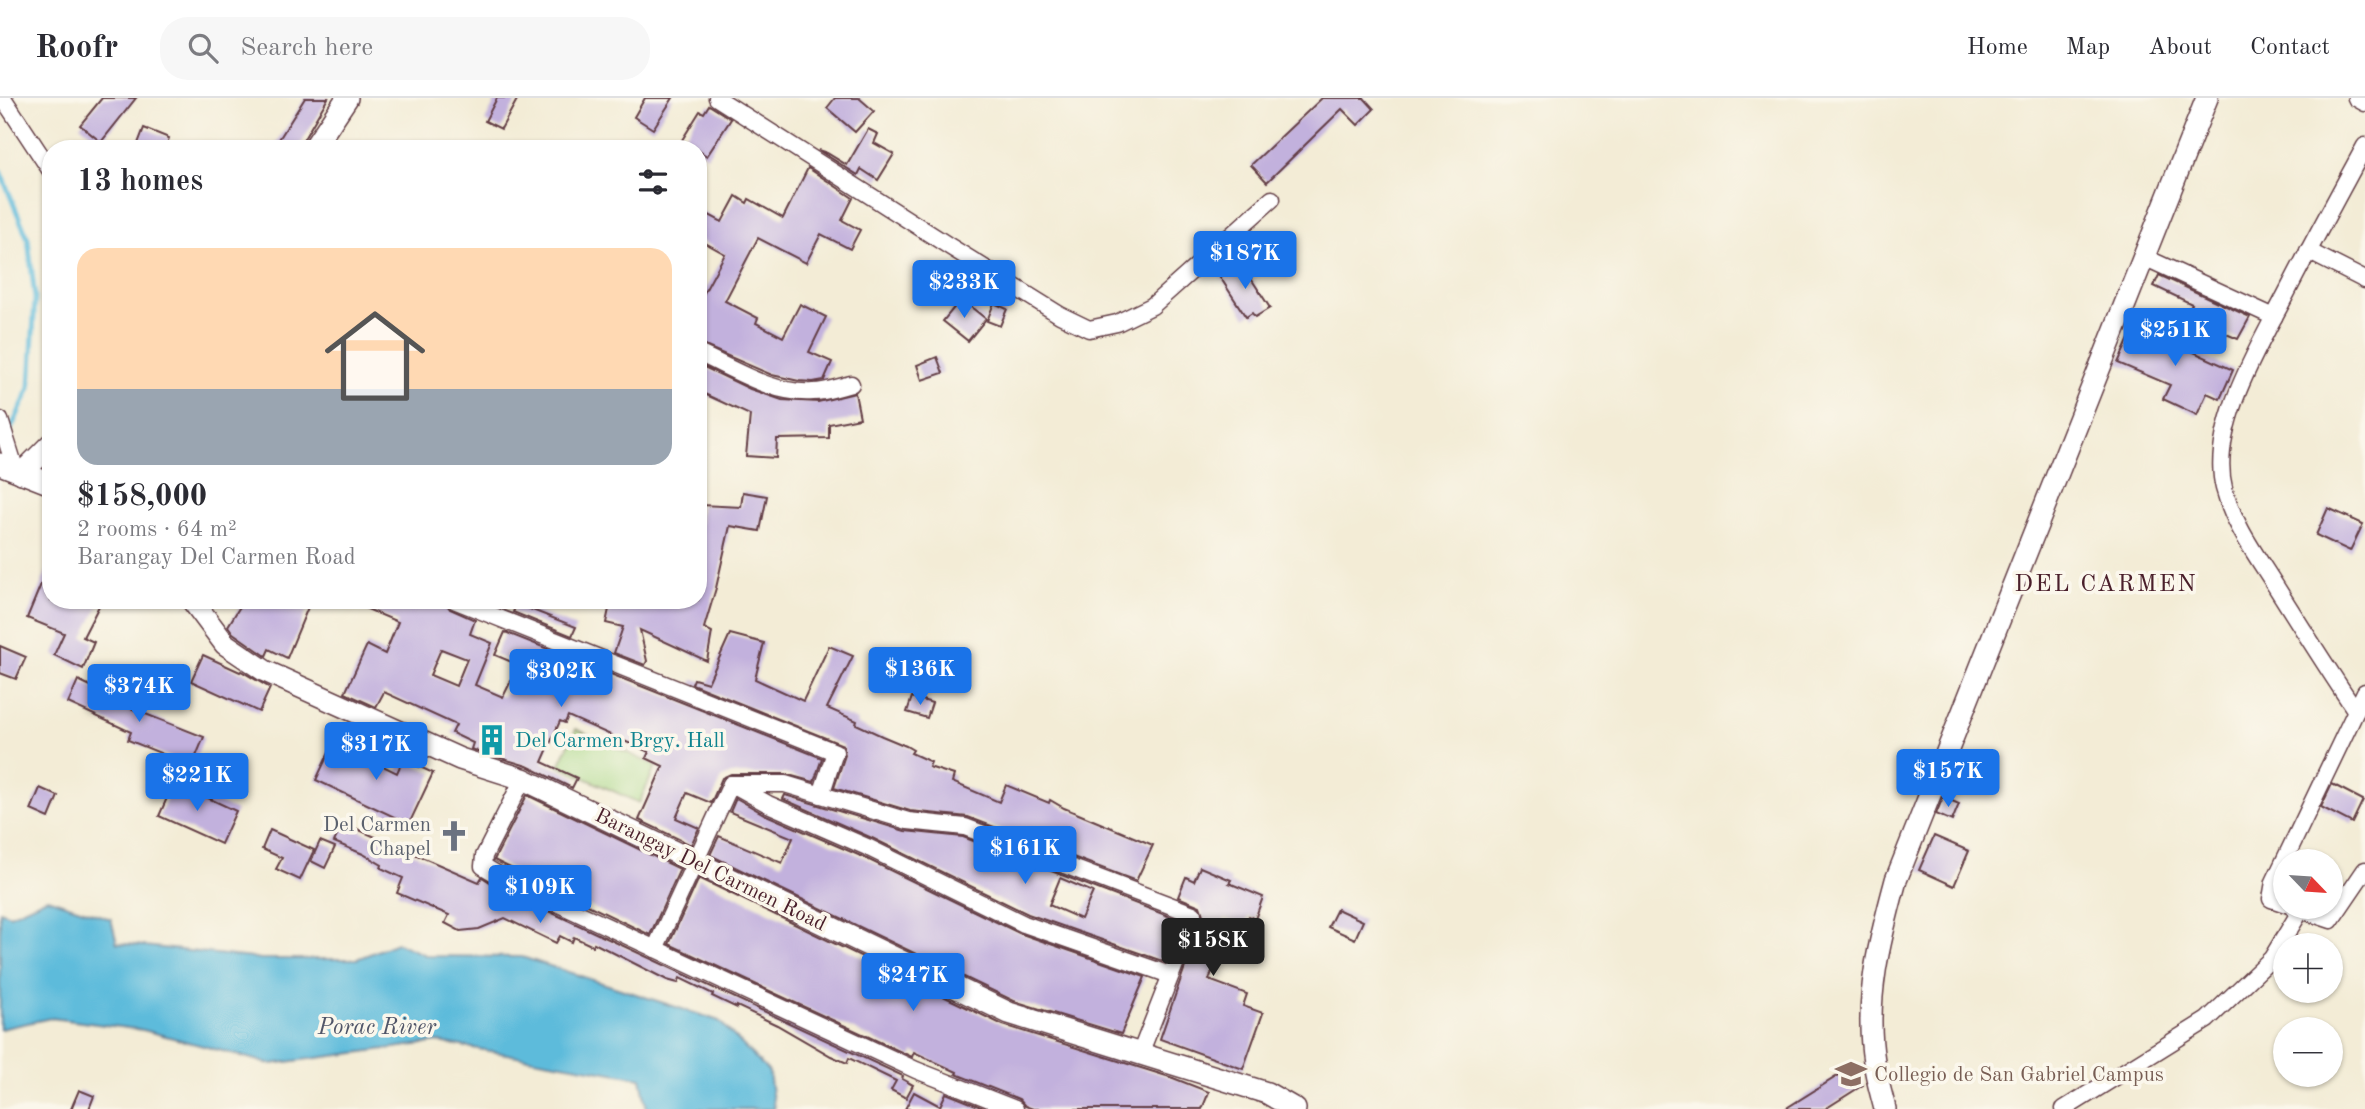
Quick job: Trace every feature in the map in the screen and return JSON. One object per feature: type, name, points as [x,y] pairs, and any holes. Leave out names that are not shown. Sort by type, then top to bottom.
[{"type":"street","points":[[3,98],[42,157]]},
{"type":"street","points":[[319,140],[348,98]]},
{"type":"street","points":[[717,98],[1016,288],[1089,329],[1117,323],[1152,306],[1272,199]]},
{"type":"street","points":[[1885,1109],[1873,1060],[1871,993],[1881,935],[1896,880],[2207,98]]},
{"type":"street","points":[[2356,98],[2365,103]]},
{"type":"street","points":[[2356,711],[2316,653],[2232,514],[2220,464],[2224,437],[2244,375],[2365,146]]},
{"type":"street","points":[[2308,251],[2365,280]]},
{"type":"street","points":[[2144,257],[2274,317]]},
{"type":"street","points":[[707,358],[760,382],[788,390],[813,392],[851,384]]},
{"type":"street","points":[[1,422],[12,465],[42,480]]},
{"type":"street","points":[[12,465],[42,449]]},
{"type":"street","name":"Barangay Del Carmen Road","points":[[199,609],[225,644],[265,671],[460,759],[523,779],[1009,1013],[1267,1093],[1295,1109]]},
{"type":"street","points":[[477,609],[835,752],[821,795]]},
{"type":"street","points":[[2290,849],[2365,692]]},
{"type":"street","points":[[523,779],[484,856],[483,866],[505,879],[916,1070],[1015,1109]]},
{"type":"street","points":[[655,949],[732,783]]},
{"type":"street","points":[[732,783],[785,784],[908,821],[965,827],[1192,914],[1192,921],[1140,1054]]},
{"type":"street","points":[[732,783],[768,804],[867,847],[1024,924],[1170,975]]},
{"type":"street","points":[[2343,902],[2365,870]]},
{"type":"street","points":[[2064,1109],[2207,1020],[2272,958],[2288,919]]},
{"type":"green space","points":[[576,729],[656,766],[639,803],[559,766]]},
{"type":"water","name":"Porac River","points":[[47,898],[111,919],[117,943],[261,959],[357,959],[397,943],[428,956],[522,957],[719,1021],[769,1072],[774,1109],[647,1109],[641,1078],[439,1042],[271,1064],[143,1030],[51,1018],[0,1029],[0,911],[10,915]]},
{"type":"building","points":[[102,98],[136,98],[103,140],[99,140],[80,125]]},
{"type":"building","points":[[305,98],[328,98],[303,140],[279,140]]},
{"type":"building","points":[[497,98],[518,98],[501,129],[485,121]]},
{"type":"building","points":[[645,98],[673,98],[653,129],[634,117]]},
{"type":"building","points":[[835,98],[859,98],[874,111],[855,132],[827,108]]},
{"type":"building","points":[[1322,98],[1364,98],[1374,109],[1358,125],[1342,109],[1267,182],[1251,165]]},
{"type":"building","points":[[709,105],[731,119],[707,156],[707,140],[682,140],[700,111],[704,113]]},
{"type":"building","points":[[144,128],[169,138],[168,140],[139,140]]},
{"type":"building","points":[[868,129],[878,134],[874,143],[894,154],[878,180],[861,169],[858,175],[818,150],[847,165]]},
{"type":"building","points":[[808,168],[853,198],[842,220],[860,230],[850,249],[821,234],[806,263],[758,238],[725,301],[758,318],[756,323],[783,337],[800,304],[826,317],[809,352],[832,362],[824,380],[799,381],[772,375],[707,347],[707,287],[725,254],[707,244],[707,214],[722,222],[736,196],[747,203],[749,199],[783,218]]},
{"type":"building","points":[[1241,263],[1270,308],[1255,317],[1252,313],[1246,317],[1220,277]]},
{"type":"building","points":[[2159,275],[2250,317],[2238,339],[2200,323],[2202,320],[2188,313],[2192,304],[2154,286]]},
{"type":"building","points":[[961,299],[986,319],[968,341],[943,321]]},
{"type":"building","points":[[994,303],[1007,309],[1000,326],[987,321]]},
{"type":"building","points":[[2137,321],[2165,333],[2163,338],[2233,370],[2220,399],[2207,393],[2197,415],[2163,399],[2170,385],[2118,363]]},
{"type":"building","points":[[937,357],[943,373],[922,380],[917,365]]},
{"type":"building","points":[[707,368],[750,389],[782,400],[818,402],[855,393],[860,418],[829,424],[829,438],[777,439],[776,458],[746,456],[750,415],[707,395]]},
{"type":"building","points":[[743,492],[767,496],[760,531],[730,526],[704,628],[712,632],[707,661],[640,630],[647,661],[645,665],[614,653],[623,627],[606,623],[609,609],[707,609],[707,505],[741,507]]},
{"type":"building","points":[[2328,508],[2363,524],[2350,551],[2316,535]]},
{"type":"building","points":[[42,582],[42,609],[97,609],[83,637],[94,642],[83,669],[54,655],[64,633],[27,618]]},
{"type":"building","points":[[238,609],[307,609],[287,658],[269,649],[266,656],[233,633],[228,626]]},
{"type":"building","points":[[367,609],[450,609],[475,620],[470,634],[492,643],[475,685],[503,697],[519,665],[495,655],[505,632],[822,758],[814,782],[785,774],[731,774],[722,778],[711,803],[687,793],[676,818],[699,828],[691,845],[639,820],[663,766],[646,758],[649,752],[568,716],[565,723],[560,721],[542,762],[577,778],[572,788],[527,766],[471,749],[473,743],[452,733],[456,725],[384,692],[376,707],[345,693],[367,645],[385,654],[398,622]],"holes":[[[441,649],[467,659],[456,686],[430,675]]]},
{"type":"building","points":[[514,609],[530,609],[576,627],[572,636],[513,612]]},
{"type":"building","points":[[730,634],[764,643],[755,679],[803,701],[829,646],[853,656],[827,708],[913,750],[911,753],[931,762],[929,767],[954,775],[952,782],[999,802],[1006,785],[1049,803],[1050,800],[1153,845],[1136,881],[968,817],[910,811],[834,788],[845,755],[843,745],[692,684],[694,679],[708,683]]},
{"type":"building","points":[[0,646],[26,657],[16,679],[0,673]]},
{"type":"building","points":[[203,655],[241,671],[270,688],[259,712],[191,681]]},
{"type":"building","points":[[78,680],[126,703],[125,706],[204,737],[192,766],[128,740],[131,732],[68,703]]},
{"type":"building","points":[[912,697],[932,703],[927,718],[907,712]]},
{"type":"building","points":[[334,742],[397,773],[403,759],[433,773],[409,824],[316,780]]},
{"type":"building","points":[[174,782],[236,811],[221,844],[159,816]]},
{"type":"building","points":[[2332,784],[2363,800],[2352,823],[2321,807]]},
{"type":"building","points":[[40,788],[58,796],[49,818],[31,810]]},
{"type":"building","points":[[527,795],[680,869],[650,935],[494,860]]},
{"type":"building","points":[[785,795],[905,831],[963,837],[1181,921],[1165,962],[1028,914],[872,838],[783,799]],"holes":[[[1060,878],[1093,892],[1081,919],[1049,905]]]},
{"type":"building","points":[[1943,797],[1959,804],[1952,821],[1936,814]]},
{"type":"building","points":[[736,798],[764,814],[863,857],[1019,933],[1145,977],[1121,1034],[1014,1001],[710,855],[719,836],[782,863],[793,838],[730,812]]},
{"type":"building","points":[[343,823],[479,882],[482,877],[501,889],[903,1076],[902,1079],[913,1085],[906,1098],[891,1090],[896,1081],[849,1058],[847,1063],[831,1056],[777,1025],[712,996],[713,994],[680,978],[678,983],[667,980],[594,943],[593,946],[574,937],[572,942],[560,936],[556,943],[505,918],[479,929],[460,931],[445,923],[449,915],[397,893],[403,878],[381,868],[382,865],[363,854],[334,842]]},
{"type":"building","points":[[270,830],[314,850],[300,880],[276,869],[282,858],[262,849]]},
{"type":"building","points":[[1934,836],[1969,851],[1954,886],[1919,870]]},
{"type":"building","points":[[320,841],[335,847],[325,868],[311,861]]},
{"type":"building","points":[[1200,867],[1263,897],[1255,919],[1249,916],[1244,926],[1225,918],[1210,950],[1219,953],[1209,980],[1247,994],[1243,1006],[1263,1013],[1243,1069],[1160,1039],[1203,915],[1200,906],[1178,897],[1186,877],[1194,881]]},
{"type":"building","points":[[699,878],[1003,1025],[1173,1078],[1209,1092],[1202,1109],[1033,1109],[1025,1106],[1019,1099],[956,1074],[957,1072],[914,1052],[912,1057],[669,944]]},
{"type":"building","points":[[1337,909],[1363,921],[1355,939],[1328,927]]},
{"type":"building","points":[[1852,1067],[1863,1085],[1825,1109],[1785,1109]]},
{"type":"building","points":[[79,1090],[94,1096],[89,1109],[71,1109]]},
{"type":"building","points":[[914,1092],[940,1106],[946,1093],[986,1109],[905,1109]]},
{"type":"waterway","points":[[0,171],[28,239],[35,298],[30,388],[9,433]]},
{"type":"place","name":"Del Carmen Brgy. Hall","points":[[492,740]]},
{"type":"place","name":"Del Carmen Chapel","points":[[454,836]]},
{"type":"place","name":"Collegio de San Gabriel Campus","points":[[1851,1074]]},
{"type":"district","name":"DEL CARMEN","points":[[2106,583]]}]
